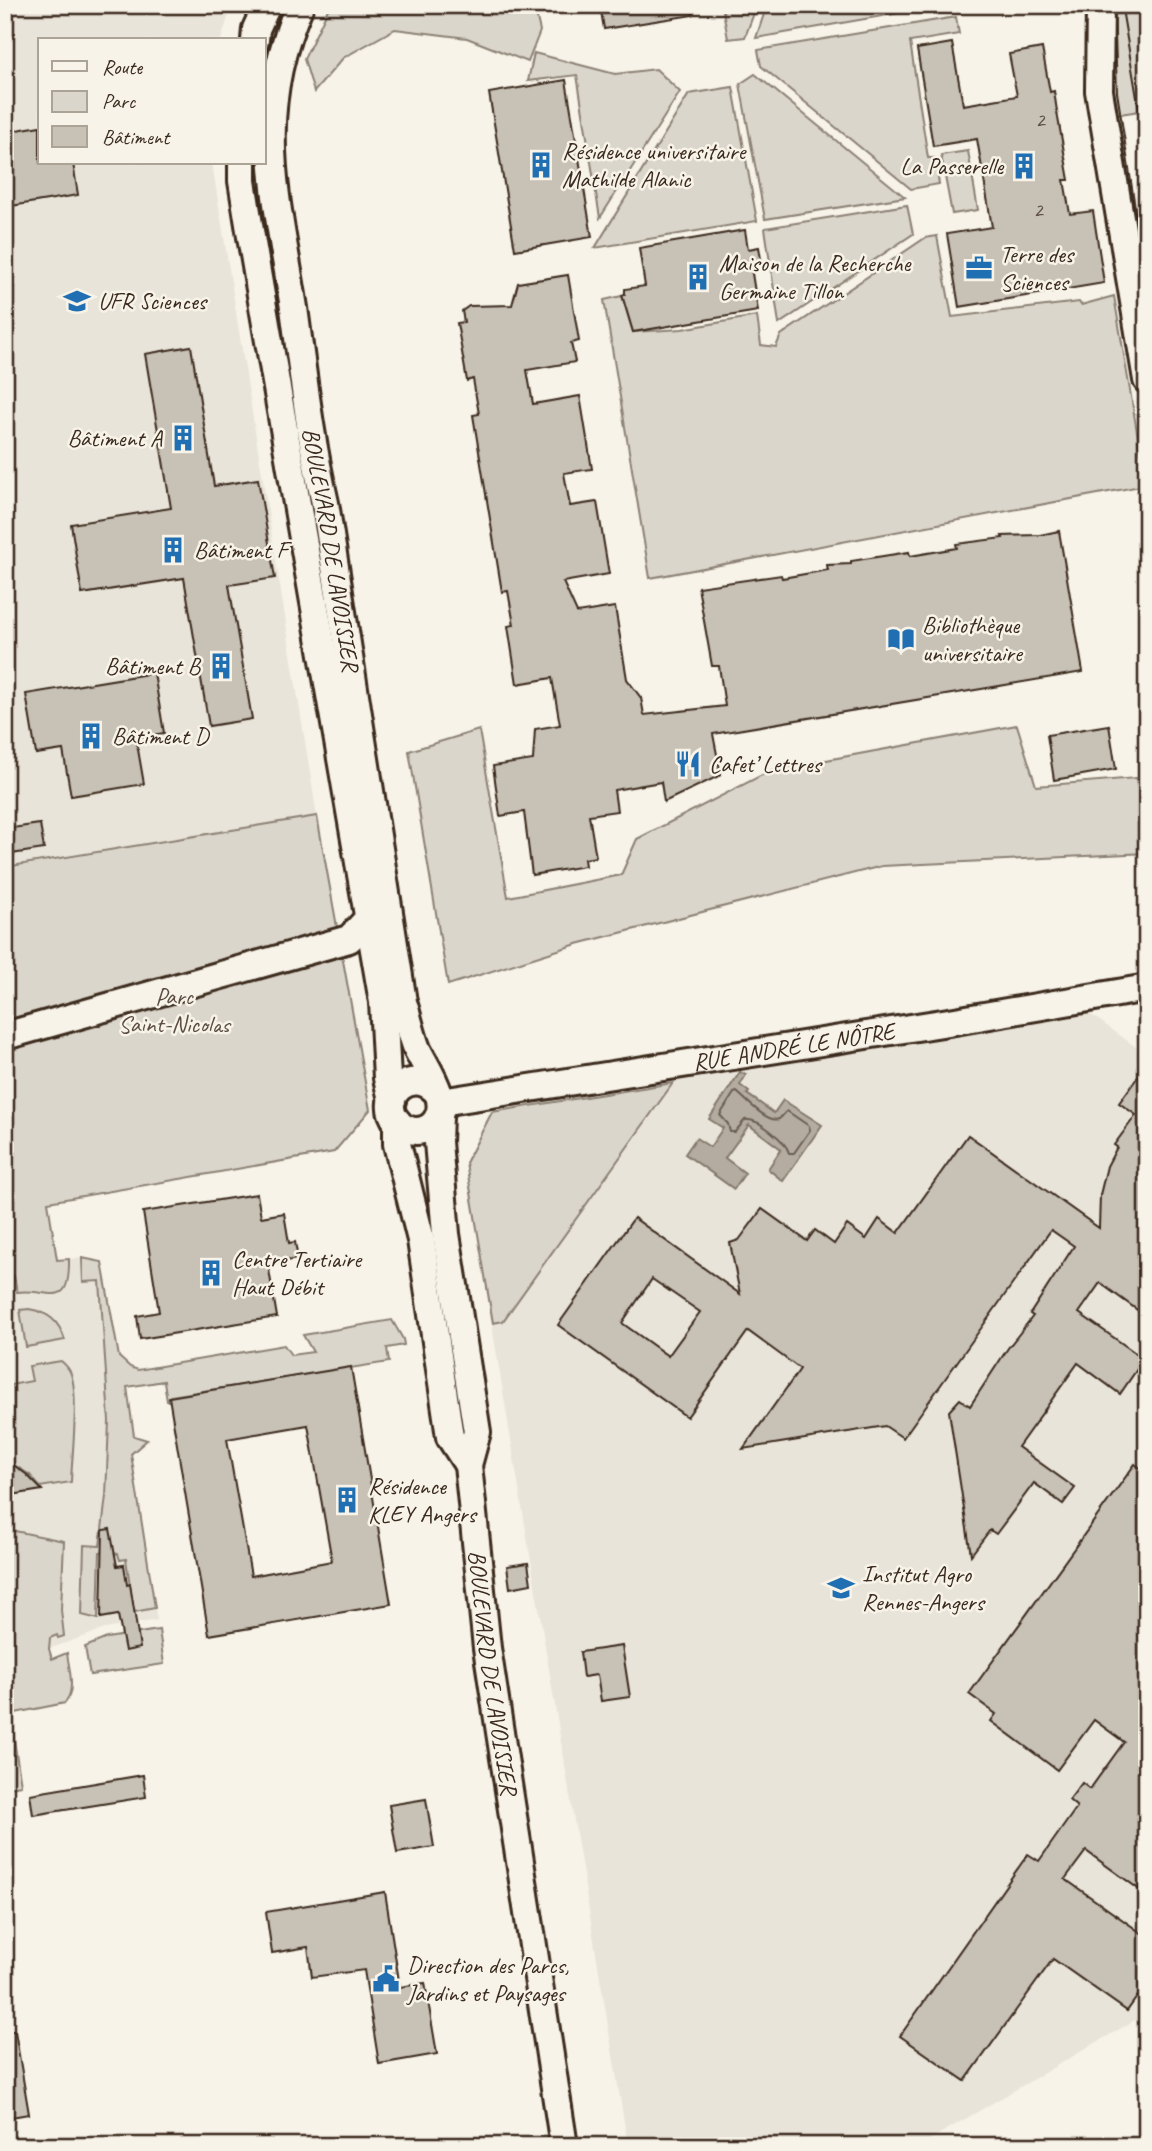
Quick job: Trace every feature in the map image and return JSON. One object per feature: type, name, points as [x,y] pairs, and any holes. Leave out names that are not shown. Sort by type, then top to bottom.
[{"type":"street","points":[[255,38],[256,29],[267,5]]},
{"type":"street","name":"BOULEVARD DE LAVOISIER","points":[[300,5],[289,30],[277,75],[272,109],[272,177],[403,1002],[416,1047],[439,1103],[438,1142],[446,1234],[477,1432],[468,1465],[487,1648],[564,2146]]},
{"type":"street","points":[[1100,5],[1099,91],[1147,380]]},
{"type":"street","name":"BOULEVARD DE LAVOISIER","points":[[242,164],[242,181],[252,243],[383,1002],[387,1078],[397,1144],[421,1240],[450,1437],[468,1465]]},
{"type":"street","points":[[5,1035],[349,939],[368,919]]},
{"type":"street","name":"RUE ANDRÉ LE NÔTRE","points":[[439,1103],[1147,988]]},
{"type":"street","points":[[410,1082],[425,1083],[439,1103],[429,1128],[420,1131],[404,1128],[394,1111],[397,1091],[410,1082]]},
{"type":"shaded area","points":[[5,5],[232,5],[222,38],[38,38],[38,164],[212,164],[317,816],[5,867]]},
{"type":"shaded area","name":"Institut Agro Rennes-Angers","points":[[1089,1013],[1147,1055],[1147,2013],[919,2146],[628,2146],[465,1163],[491,1111]]},
{"type":"shaded area","points":[[82,1258],[97,1261],[120,1384],[157,1620],[105,1629],[40,1652],[5,1686],[5,1264]]},
{"type":"green space","points":[[330,5],[534,5],[540,31],[528,62],[467,38],[395,29],[343,58],[314,92],[304,59]]},
{"type":"green space","points":[[722,5],[757,5],[745,37],[728,39]]},
{"type":"green space","points":[[767,5],[945,5],[756,38]]},
{"type":"green space","points":[[1109,5],[1144,5],[1147,24],[1147,110],[1113,115]]},
{"type":"green space","points":[[956,17],[959,34],[910,42],[928,158],[935,158],[939,184],[911,189],[761,66],[758,50]]},
{"type":"green space","points":[[534,53],[615,74],[656,69],[680,92],[600,218],[577,75],[528,81]]},
{"type":"green space","points":[[755,74],[905,197],[765,219],[740,84]]},
{"type":"green space","points":[[733,87],[757,221],[595,248],[689,94]]},
{"type":"green space","points":[[968,151],[978,210],[952,214],[941,155]]},
{"type":"green space","points":[[907,205],[913,234],[779,324],[765,228]]},
{"type":"green space","points":[[937,236],[952,317],[1079,302],[1081,305],[1114,296],[1146,485],[650,578],[604,300],[622,296],[633,332],[682,329],[757,316],[761,345],[776,347],[781,335],[925,238]]},
{"type":"green space","points":[[1017,725],[1036,786],[1136,778],[1147,835],[1147,853],[882,866],[577,944],[448,985],[409,751],[479,730],[508,897],[621,875],[637,839],[772,770]]},
{"type":"green space","name":"Parc Saint-Nicolas","points":[[317,816],[370,1110],[334,1152],[48,1202],[57,1260],[69,1259],[66,1286],[62,1292],[56,1294],[17,1292],[14,1276],[5,1277],[5,867]]},
{"type":"green space","points":[[673,1083],[503,1321],[493,1323],[466,1163],[492,1112]]},
{"type":"green space","points":[[82,1258],[102,1262],[119,1357],[138,1370],[284,1345],[291,1355],[313,1352],[303,1335],[392,1320],[404,1345],[387,1348],[389,1362],[170,1396],[170,1401],[167,1401],[164,1381],[127,1387],[134,1436],[147,1440],[131,1454],[155,1608],[134,1612],[126,1559],[120,1560],[118,1554],[100,1552],[98,1619],[82,1615],[84,1545],[100,1546],[106,1496],[109,1421],[100,1281],[83,1282]]},
{"type":"green space","points":[[29,1309],[52,1318],[65,1340],[26,1347],[20,1310]]},
{"type":"green space","points":[[61,1361],[71,1374],[75,1397],[71,1482],[40,1487],[30,1475],[5,1459],[5,1386],[32,1381],[29,1366]]},
{"type":"green space","points":[[5,1529],[64,1541],[61,1610],[64,1636],[50,1638],[49,1649],[52,1659],[67,1653],[71,1686],[65,1703],[10,1714],[21,1785],[5,1788]]},
{"type":"green space","points":[[159,1630],[164,1664],[90,1675],[85,1647],[107,1638]]},
{"type":"water","points":[[740,1072],[746,1075],[740,1085],[749,1092],[747,1094],[774,1113],[783,1100],[822,1125],[783,1181],[768,1169],[781,1149],[749,1125],[725,1158],[745,1173],[734,1189],[685,1154],[696,1138],[710,1147],[723,1128],[709,1119]]},
{"type":"building","points":[[600,5],[692,5],[693,15],[604,29]]},
{"type":"building","name":"La Passerelle","points":[[952,43],[963,105],[1017,96],[1009,54],[1042,48],[1050,92],[1054,91],[1069,180],[1064,180],[1070,214],[1093,211],[1104,283],[959,307],[947,234],[992,227],[977,139],[933,146],[917,49]]},
{"type":"building","name":"Résidence universitaire Mathilde Alanic","points":[[566,80],[592,237],[515,250],[489,93]]},
{"type":"building","points":[[38,126],[38,164],[73,164],[78,195],[5,207],[5,132]]},
{"type":"building","name":"Maison de la Recherche Germaine Tillon","points":[[745,230],[748,249],[759,247],[762,265],[751,267],[758,311],[633,332],[622,295],[625,294],[625,289],[645,286],[639,248]]},
{"type":"building","points":[[568,275],[579,341],[571,343],[575,362],[527,370],[533,404],[580,396],[592,469],[564,473],[570,506],[597,502],[609,574],[563,582],[577,613],[615,607],[627,679],[641,698],[644,715],[725,706],[719,666],[712,666],[698,587],[781,575],[782,578],[828,570],[827,565],[851,564],[851,561],[909,552],[910,556],[957,548],[956,544],[1003,538],[1002,536],[1040,535],[1059,531],[1083,672],[713,734],[721,775],[664,802],[661,782],[614,790],[617,811],[589,815],[596,857],[584,859],[585,866],[532,875],[524,812],[500,816],[493,766],[533,760],[535,729],[560,725],[552,678],[517,684],[508,626],[514,625],[508,591],[502,592],[473,415],[479,414],[473,379],[467,381],[457,323],[464,322],[462,311],[469,306],[512,305],[518,283]]},
{"type":"building","points":[[191,346],[214,486],[258,479],[275,578],[229,585],[252,719],[209,726],[184,578],[82,594],[71,524],[171,508],[145,354]]},
{"type":"building","name":"Bâtiment D","points":[[154,673],[164,733],[136,738],[144,784],[71,796],[63,750],[36,754],[26,694]]},
{"type":"building","points":[[1109,725],[1116,769],[1054,780],[1047,735]]},
{"type":"building","points":[[40,824],[44,849],[5,855],[5,829]]},
{"type":"building","points":[[1147,1064],[1147,1317],[1100,1283],[1079,1313],[1144,1359],[1120,1394],[1078,1363],[1018,1447],[1075,1488],[1063,1504],[1034,1483],[996,1534],[990,1530],[971,1555],[949,1411],[960,1399],[970,1406],[1008,1348],[1033,1316],[1030,1314],[1074,1246],[1051,1230],[903,1438],[885,1426],[743,1449],[800,1369],[748,1331],[687,1417],[558,1325],[634,1218],[740,1294],[730,1243],[739,1240],[762,1209],[807,1241],[815,1230],[834,1244],[847,1225],[866,1239],[879,1219],[898,1233],[968,1135],[1099,1228],[1100,1195],[1107,1166],[1117,1147],[1114,1145],[1136,1115],[1119,1103]],"holes":[[[652,1279],[700,1312],[668,1356],[622,1323]]]},
{"type":"building","name":"Centre Tertiaire Haut Débit","points":[[257,1194],[261,1217],[284,1213],[289,1243],[295,1242],[298,1259],[268,1264],[277,1317],[140,1339],[137,1316],[159,1312],[143,1212]]},
{"type":"building","name":"Résidence KLEY Angers","points":[[351,1367],[391,1604],[209,1635],[169,1397]],"holes":[[[308,1425],[332,1561],[251,1576],[227,1439]]]},
{"type":"building","points":[[5,1459],[26,1474],[42,1490],[5,1496]]},
{"type":"building","points":[[1135,1464],[1147,1473],[1147,1895],[1086,1851],[1065,1879],[1147,1937],[1147,1983],[1127,2011],[1053,1959],[965,2081],[900,2036],[1028,1854],[1039,1861],[1077,1807],[1069,1800],[1082,1783],[1090,1789],[1124,1742],[1094,1720],[1057,1770],[991,1721],[996,1714],[969,1694]]},
{"type":"building","points":[[110,1529],[117,1566],[124,1565],[127,1585],[130,1584],[140,1648],[125,1651],[118,1615],[101,1618],[103,1530]]},
{"type":"building","points":[[528,1563],[531,1584],[510,1588],[507,1566]]},
{"type":"building","points":[[622,1646],[630,1697],[601,1701],[597,1675],[583,1677],[580,1652]]},
{"type":"building","points":[[143,1775],[146,1797],[33,1815],[30,1794]]},
{"type":"building","points":[[426,1799],[434,1847],[397,1853],[389,1805]]},
{"type":"building","name":"Direction des Parcs, Jardins et Paysages","points":[[385,1892],[400,1987],[425,1983],[437,2054],[379,2064],[364,1970],[312,1977],[308,1947],[272,1953],[266,1912]]},
{"type":"building","points":[[5,2031],[15,2031],[29,2114],[5,2118]]},
{"type":"tram line","points":[[1114,5],[1117,92],[1147,284]]},
{"type":"tram line","points":[[1137,5],[1147,44]]},
{"type":"tram line","points":[[1122,9],[1147,157]]},
{"type":"place","name":"Résidence universitaire Mathilde Alanic","points":[[541,165]]},
{"type":"place","name":"La Passerelle","points":[[1024,166]]},
{"type":"place","name":"Terre des Sciences","points":[[979,268]]},
{"type":"place","name":"Maison de la Recherche Germaine Tillon","points":[[698,277]]},
{"type":"place","name":"UFR Sciences","points":[[77,301]]},
{"type":"place","name":"Bâtiment A","points":[[183,438]]},
{"type":"place","name":"Bâtiment F","points":[[173,550]]},
{"type":"place","name":"Bibliothèque universitaire","points":[[901,639]]},
{"type":"place","name":"Bâtiment B","points":[[221,666]]},
{"type":"place","name":"Bâtiment D","points":[[91,736]]},
{"type":"place","name":"Cafet’ Lettres","points":[[688,764]]},
{"type":"place","name":"Centre Tertiaire Haut Débit","points":[[211,1273]]},
{"type":"place","name":"Résidence KLEY Angers","points":[[347,1500]]},
{"type":"place","name":"Institut Agro Rennes-Angers","points":[[841,1588]]},
{"type":"place","name":"Direction des Parcs, Jardins et Paysages","points":[[386,1979]]}]
